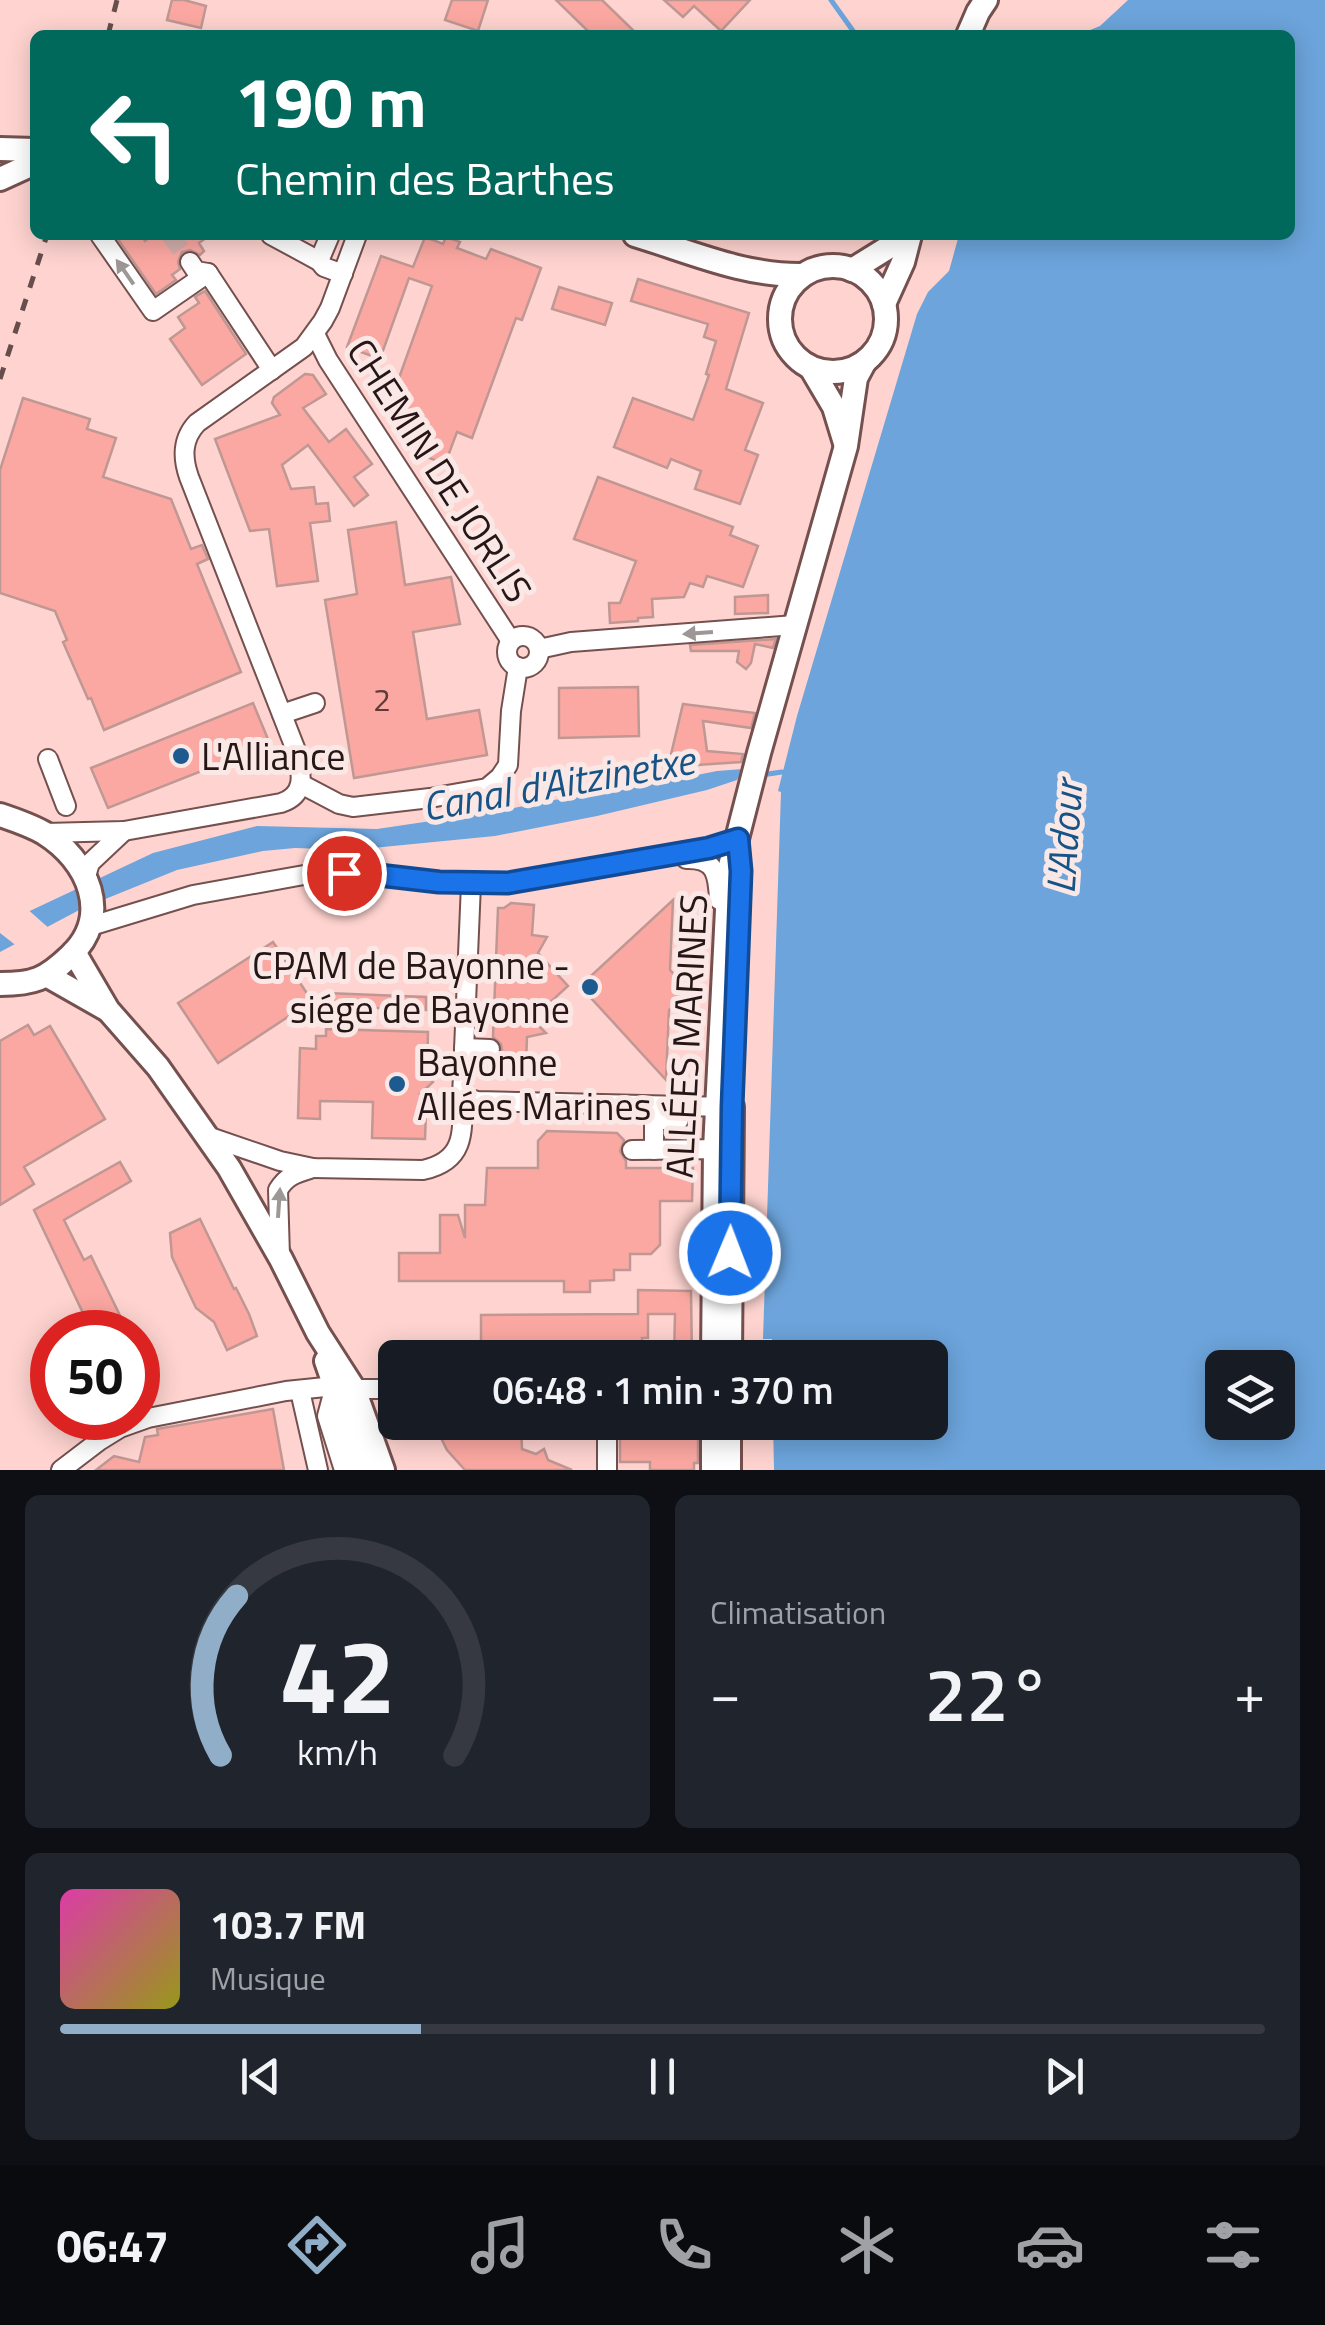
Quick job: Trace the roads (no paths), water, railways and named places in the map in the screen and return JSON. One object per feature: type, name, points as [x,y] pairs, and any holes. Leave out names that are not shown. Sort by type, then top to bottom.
[{"type":"main road","points":[[970,30],[986,0]]},
{"type":"main road","points":[[0,149],[30,150]]},
{"type":"main road","points":[[0,179],[30,165]]},
{"type":"main road","points":[[650,240],[738,269],[786,276],[827,267],[852,270],[872,283],[884,304],[884,334],[874,354],[864,363],[852,370],[824,372],[811,368],[789,350],[780,323],[781,309],[793,284],[804,275]]},
{"type":"main road","points":[[852,270],[895,240]]},
{"type":"main road","points":[[884,304],[904,262],[909,240]]},
{"type":"main road","points":[[738,269],[781,309]]},
{"type":"main road","name":"ALLÉES MARINES","points":[[713,1340],[723,1149],[729,870],[846,446],[856,378],[864,363]]},
{"type":"main road","points":[[811,368],[834,407],[846,446]]},
{"type":"main road","points":[[0,816],[26,824],[66,849],[86,876],[92,914],[84,943],[48,976],[0,984]]},
{"type":"main road","name":"ALLÉES MARINES","points":[[724,1107],[741,871],[738,839]]},
{"type":"main road","points":[[74,952],[108,1010],[158,1067],[208,1136],[281,1259],[383,1470]]},
{"type":"main road","points":[[48,976],[108,1010]]},
{"type":"main road","name":"ALLÉES MARINES","points":[[723,1149],[729,1340]]},
{"type":"main road","points":[[344,1388],[364,1470]]},
{"type":"main road","points":[[713,1440],[713,1470]]},
{"type":"street","points":[[103,240],[153,311],[208,273]]},
{"type":"street","points":[[281,240],[342,274]]},
{"type":"street","points":[[320,262],[328,240]]},
{"type":"street","points":[[45,834],[124,831],[281,803],[295,795],[301,784],[297,753],[183,454],[197,423],[304,347],[330,308],[355,240]]},
{"type":"street","points":[[190,262],[196,270],[208,273],[272,370]]},
{"type":"street","name":"CHEMIN DE JORLIS","points":[[314,334],[511,641]]},
{"type":"street","name":"CHEMIN DE JORLIS","points":[[539,649],[571,642],[795,625]]},
{"type":"street","points":[[524,636],[539,649],[529,667],[518,668],[508,659],[511,641],[524,636]]},
{"type":"street","points":[[301,784],[353,807],[487,788],[508,764],[510,711],[518,668]]},
{"type":"street","points":[[282,714],[315,704]]},
{"type":"street","points":[[48,760],[66,806]]},
{"type":"street","points":[[86,876],[90,863],[124,831]]},
{"type":"street","points":[[92,914],[116,909],[143,911],[207,892],[304,875],[370,874],[471,884],[521,881],[719,846],[738,839]]},
{"type":"street","points":[[635,861],[701,859],[710,864],[718,880],[724,966]]},
{"type":"street","points":[[208,1136],[313,1168],[407,1170],[444,1162],[460,1145],[463,1133],[471,884]]},
{"type":"street","points":[[464,1048],[490,1049]]},
{"type":"street","points":[[462,1097],[478,1101],[724,1107]]},
{"type":"street","points":[[654,1150],[654,1120],[679,1120]]},
{"type":"street","points":[[632,1150],[723,1149]]},
{"type":"street","points":[[281,1259],[278,1190],[293,1174],[313,1168]]},
{"type":"street","points":[[344,1388],[327,1416],[344,1470]]},
{"type":"street","points":[[61,1470],[120,1428],[148,1418],[258,1396],[378,1389]]},
{"type":"street","points":[[300,1391],[318,1470]]},
{"type":"street","points":[[607,1440],[607,1470]]},
{"type":"water","name":"L'Adour","points":[[1128,0],[1325,0],[1325,1470],[774,1470],[773,1440],[948,1440],[948,1340],[763,1339],[781,792],[778,791],[917,314],[928,292],[949,271],[958,240],[1295,240],[1295,30],[1090,30]]},
{"type":"water","points":[[743,769],[737,780],[707,790],[495,836],[352,850],[263,851],[177,870],[83,908],[0,952],[0,925],[153,853],[257,826],[377,829]]},
{"type":"waterway","points":[[831,0],[852,30]]},
{"type":"waterway","name":"Canal d'Aitzinetxe","points":[[761,775],[782,772]]},
{"type":"tunnel","points":[[174,240],[190,262]]},
{"type":"railway","points":[[109,30],[117,0]]},
{"type":"railway","points":[[0,379],[45,240]]},
{"type":"place","name":"L'Alliance","points":[[181,756]]},
{"type":"place","name":"CPAM de Bayonne - siége de Bayonne","points":[[590,987]]},
{"type":"place","name":"Bayonne Allées Marines","points":[[397,1084]]}]
